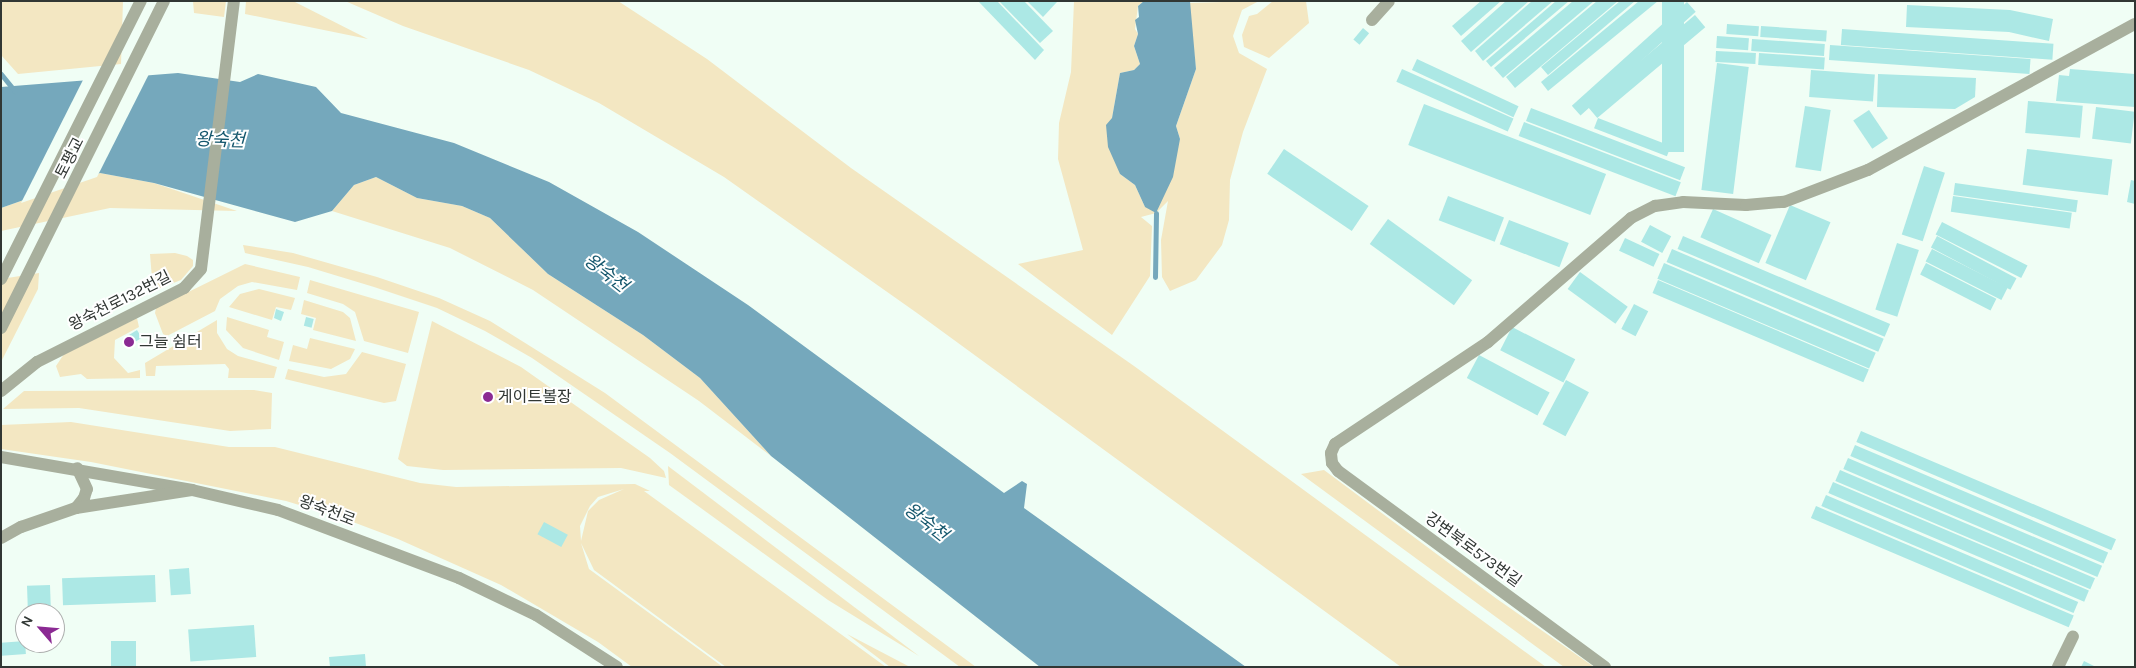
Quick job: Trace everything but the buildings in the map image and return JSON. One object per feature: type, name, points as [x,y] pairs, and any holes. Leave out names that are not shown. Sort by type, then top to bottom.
[{"type":"street","name":"토평교","points":[[1,279],[141,1]]},
{"type":"street","name":"토평교","points":[[1,328],[164,1]]},
{"type":"street","name":"왕숙천로132번길","points":[[1,391],[37,362],[184,288],[200,269],[234,1]]},
{"type":"street","points":[[1372,20],[1389,1]]},
{"type":"street","name":"강변북로573번길","points":[[1605,667],[1338,471],[1332,462],[1331,452],[1335,444],[1488,342],[1631,218],[1655,206],[1683,202],[1746,205],[1784,202],[1868,170],[2135,24]]},
{"type":"street","name":"왕숙천로","points":[[1,456],[77,468],[192,490],[278,510],[459,578],[536,615],[617,667]]},
{"type":"street","points":[[76,508],[84,498],[87,489],[77,468]]},
{"type":"street","points":[[1,538],[21,527],[76,508],[192,490]]},
{"type":"street","points":[[2058,667],[2073,636]]},
{"type":"shaded area","points":[[1,1],[123,1],[121,64],[18,74],[1,55]]},
{"type":"shaded area","points":[[193,1],[226,1],[224,17],[194,13]]},
{"type":"shaded area","points":[[246,1],[293,1],[368,39],[245,14]]},
{"type":"shaded area","points":[[345,1],[618,1],[707,59],[851,168],[1134,366],[1546,667],[1401,667],[917,313],[724,177],[599,103],[529,70],[403,26]]},
{"type":"shaded area","points":[[1074,1],[1144,1],[1138,6],[1135,29],[1138,34],[1134,46],[1140,64],[1134,70],[1120,73],[1112,118],[1120,174],[1135,185],[1145,207],[1180,139],[1176,126],[1196,69],[1188,3],[1259,1],[1242,10],[1233,36],[1239,53],[1267,69],[1243,132],[1230,180],[1229,220],[1222,245],[1196,280],[1170,291],[1162,277],[1161,240],[1168,201],[1156,213],[1141,217],[1152,226],[1150,276],[1112,335],[1018,264],[1083,250],[1058,159],[1059,123],[1071,72]]},
{"type":"shaded area","points":[[1273,1],[1306,1],[1309,23],[1269,58],[1244,47],[1242,35],[1249,16],[1257,14]]},
{"type":"shaded area","points":[[100,173],[154,183],[237,211],[110,208],[1,231],[1,208]]},
{"type":"shaded area","points":[[376,177],[417,198],[462,206],[490,218],[548,274],[643,335],[700,378],[771,456],[699,401],[533,290],[450,248],[332,211],[354,185]]},
{"type":"shaded area","points":[[243,245],[293,253],[377,277],[439,298],[490,321],[605,393],[976,667],[960,667],[670,453],[532,358],[485,331],[437,308],[308,267],[245,253]]},
{"type":"shaded area","points":[[175,253],[187,256],[193,260],[193,266],[181,280],[153,291],[150,254]]},
{"type":"shaded area","points":[[245,264],[300,277],[297,290],[252,282],[238,286],[220,299],[215,311],[167,336],[163,334],[155,313],[156,308]]},
{"type":"shaded area","points":[[39,273],[38,289],[1,362],[1,279]]},
{"type":"shaded area","points":[[310,280],[419,312],[408,353],[364,341],[355,312],[343,304],[307,293]]},
{"type":"shaded area","points":[[259,289],[295,298],[291,310],[276,307],[272,320],[229,307],[240,294]]},
{"type":"shaded area","points":[[304,300],[343,312],[350,318],[356,341],[313,330],[316,318],[301,314]]},
{"type":"shaded area","points":[[227,317],[269,330],[267,337],[284,342],[279,360],[243,348],[226,330]]},
{"type":"shaded area","points":[[137,318],[139,327],[115,340],[114,358],[128,373],[140,370],[140,378],[87,379],[81,374],[60,377],[56,366],[64,354]]},
{"type":"shaded area","points":[[217,320],[217,333],[227,349],[238,356],[277,367],[274,378],[228,378],[229,369],[225,364],[156,366],[155,376],[146,376],[145,363]]},
{"type":"shaded area","name":"게이트볼장","points":[[432,321],[521,367],[650,458],[664,471],[666,478],[621,468],[443,470],[407,466],[398,459]]},
{"type":"shaded area","points":[[310,338],[355,349],[350,359],[331,369],[289,361],[293,345],[307,349]]},
{"type":"shaded area","points":[[362,352],[406,364],[396,401],[384,403],[285,379],[288,369],[324,377],[346,374]]},
{"type":"shaded area","points":[[254,390],[272,393],[271,429],[230,431],[79,408],[3,409],[24,391]]},
{"type":"shaded area","points":[[71,422],[229,447],[275,447],[420,483],[456,487],[635,484],[650,491],[644,491],[886,667],[726,667],[594,570],[581,543],[589,569],[723,667],[632,667],[598,642],[501,585],[398,539],[345,519],[286,501],[91,462],[1,449],[1,425]],"holes":[[[624,489],[599,500],[588,511],[581,541],[580,526],[590,506],[598,497]]]},
{"type":"shaded area","points":[[668,466],[919,656],[828,600],[669,485]]},
{"type":"shaded area","points":[[1324,470],[1497,599],[1594,667],[1564,667],[1301,474]]},
{"type":"shaded area","points":[[847,634],[910,667],[890,667]]},
{"type":"water","points":[[1144,1],[1190,1],[1196,69],[1176,126],[1180,139],[1173,177],[1156,213],[1145,207],[1135,185],[1120,174],[1108,147],[1106,125],[1112,118],[1120,73],[1134,70],[1140,64],[1134,46],[1138,34],[1135,20],[1139,17],[1138,6]]},
{"type":"water","name":"왕숙천","points":[[178,73],[240,82],[258,74],[316,87],[341,113],[454,143],[549,182],[638,232],[748,305],[1004,493],[1022,481],[1027,484],[1024,508],[1246,667],[1040,667],[771,456],[700,378],[643,335],[548,274],[490,218],[462,206],[417,198],[376,177],[354,185],[332,211],[295,222],[154,183],[100,173],[1,208],[1,87]]},
{"type":"pier","points":[[150,72],[97,177],[21,203],[84,78]]},
{"type":"waterway","points":[[1,74],[15,91]]},
{"type":"waterway","points":[[1155,277],[1156,213]]},
{"type":"place","name":"그늘 쉼터","points":[[129,342]]},
{"type":"place","name":"게이트볼장","points":[[488,397]]}]
